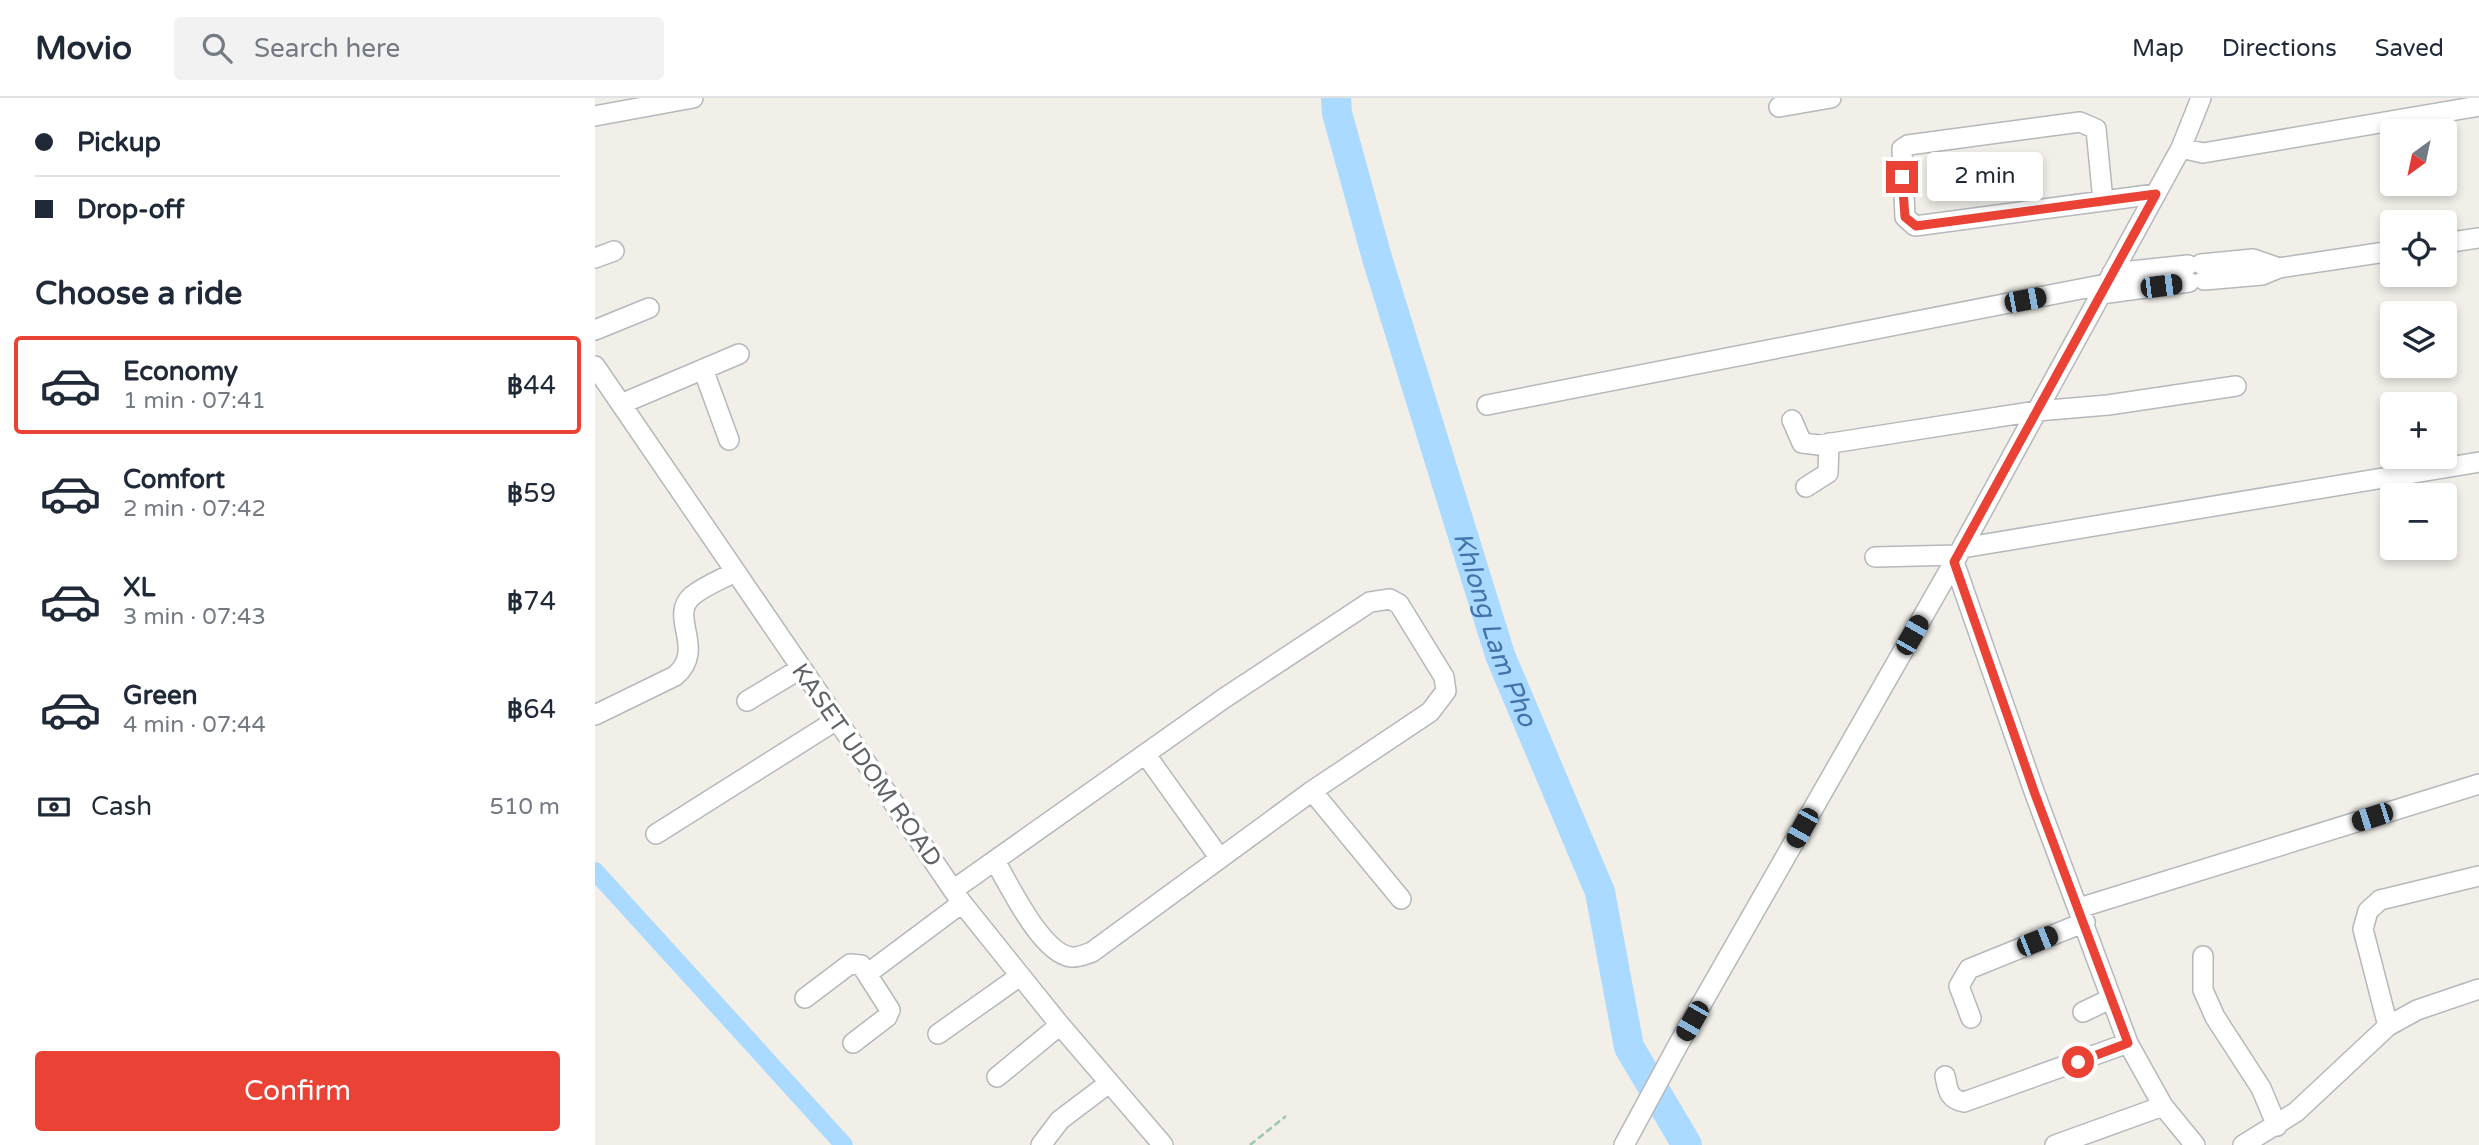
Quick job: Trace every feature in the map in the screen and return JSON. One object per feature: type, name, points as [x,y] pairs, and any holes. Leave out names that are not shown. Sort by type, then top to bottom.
[{"type":"street","points":[[595,116],[693,98]]},
{"type":"street","points":[[1779,107],[1831,98]]},
{"type":"street","points":[[1624,1145],[1678,1045],[1958,555],[2181,148],[2201,98]]},
{"type":"street","points":[[2181,148],[2203,153],[2479,106]]},
{"type":"street","points":[[2103,201],[2096,129],[2080,122],[1908,145],[1902,149],[1905,217],[1916,226],[2156,194]]},
{"type":"street","points":[[2457,241],[2479,238]]},
{"type":"street","points":[[595,258],[614,251]]},
{"type":"street","points":[[1487,405],[2106,284],[2195,273],[2262,275],[2279,268],[2380,253]]},
{"type":"street","points":[[595,330],[649,308]]},
{"type":"street","points":[[621,404],[739,354]]},
{"type":"street","name":"KASET UDOM ROAD","points":[[595,366],[958,897],[1060,1025],[1163,1145]]},
{"type":"street","points":[[703,369],[729,440]]},
{"type":"street","points":[[1792,420],[1801,443],[1829,443],[2037,411],[2108,405],[2236,386]]},
{"type":"street","points":[[1806,488],[1828,473],[1829,443]]},
{"type":"street","points":[[1875,556],[1958,555],[2479,462]]},
{"type":"street","points":[[1958,555],[2035,794],[2082,915],[2110,999],[2128,1043],[2163,1106],[2195,1145]]},
{"type":"street","points":[[595,715],[684,669],[690,653],[684,615],[686,605],[691,597],[735,572]]},
{"type":"street","points":[[867,974],[958,897],[995,861],[1223,699],[1370,602],[1390,599],[1399,604],[1444,677],[1447,691],[1430,712],[1219,857],[1092,953],[1073,958],[1058,953],[1045,942],[995,861]]},
{"type":"street","points":[[747,701],[800,669]]},
{"type":"street","points":[[656,834],[835,720]]},
{"type":"street","points":[[1146,755],[1219,857]]},
{"type":"street","points":[[1971,1018],[1959,986],[1969,969],[2082,915],[2479,784]]},
{"type":"street","points":[[1312,791],[1401,899]]},
{"type":"street","points":[[2388,1026],[2363,929],[2368,911],[2380,900],[2479,876]]},
{"type":"street","points":[[2203,957],[2203,990],[2211,1008],[2261,1088],[2277,1126]]},
{"type":"street","points":[[805,998],[850,964],[861,965],[890,1010],[887,1017],[853,1043]]},
{"type":"street","points":[[938,1034],[1020,976]]},
{"type":"street","points":[[2243,1145],[2277,1126],[2388,1026],[2417,1010],[2479,989]]},
{"type":"street","points":[[2083,1012],[2110,999]]},
{"type":"street","points":[[996,1077],[1060,1025]]},
{"type":"street","points":[[1945,1076],[1949,1095],[1964,1102],[2128,1043]]},
{"type":"street","points":[[1041,1145],[1060,1121],[1109,1083]]},
{"type":"street","points":[[2055,1145],[2163,1106]]},
{"type":"path","points":[[1250,1145],[1286,1116]]},
{"type":"waterway","name":"Khlong Lam Pho","points":[[1336,98],[1337,113],[1377,258],[1500,655],[1600,892],[1629,1047],[1687,1145]]},
{"type":"waterway","points":[[595,871],[844,1145]]},
{"type":"route","points":[[1902,177],[1905,217],[1909,223],[1916,226],[2156,194],[1954,562],[2035,794],[2128,1043],[2078,1062]]}]
